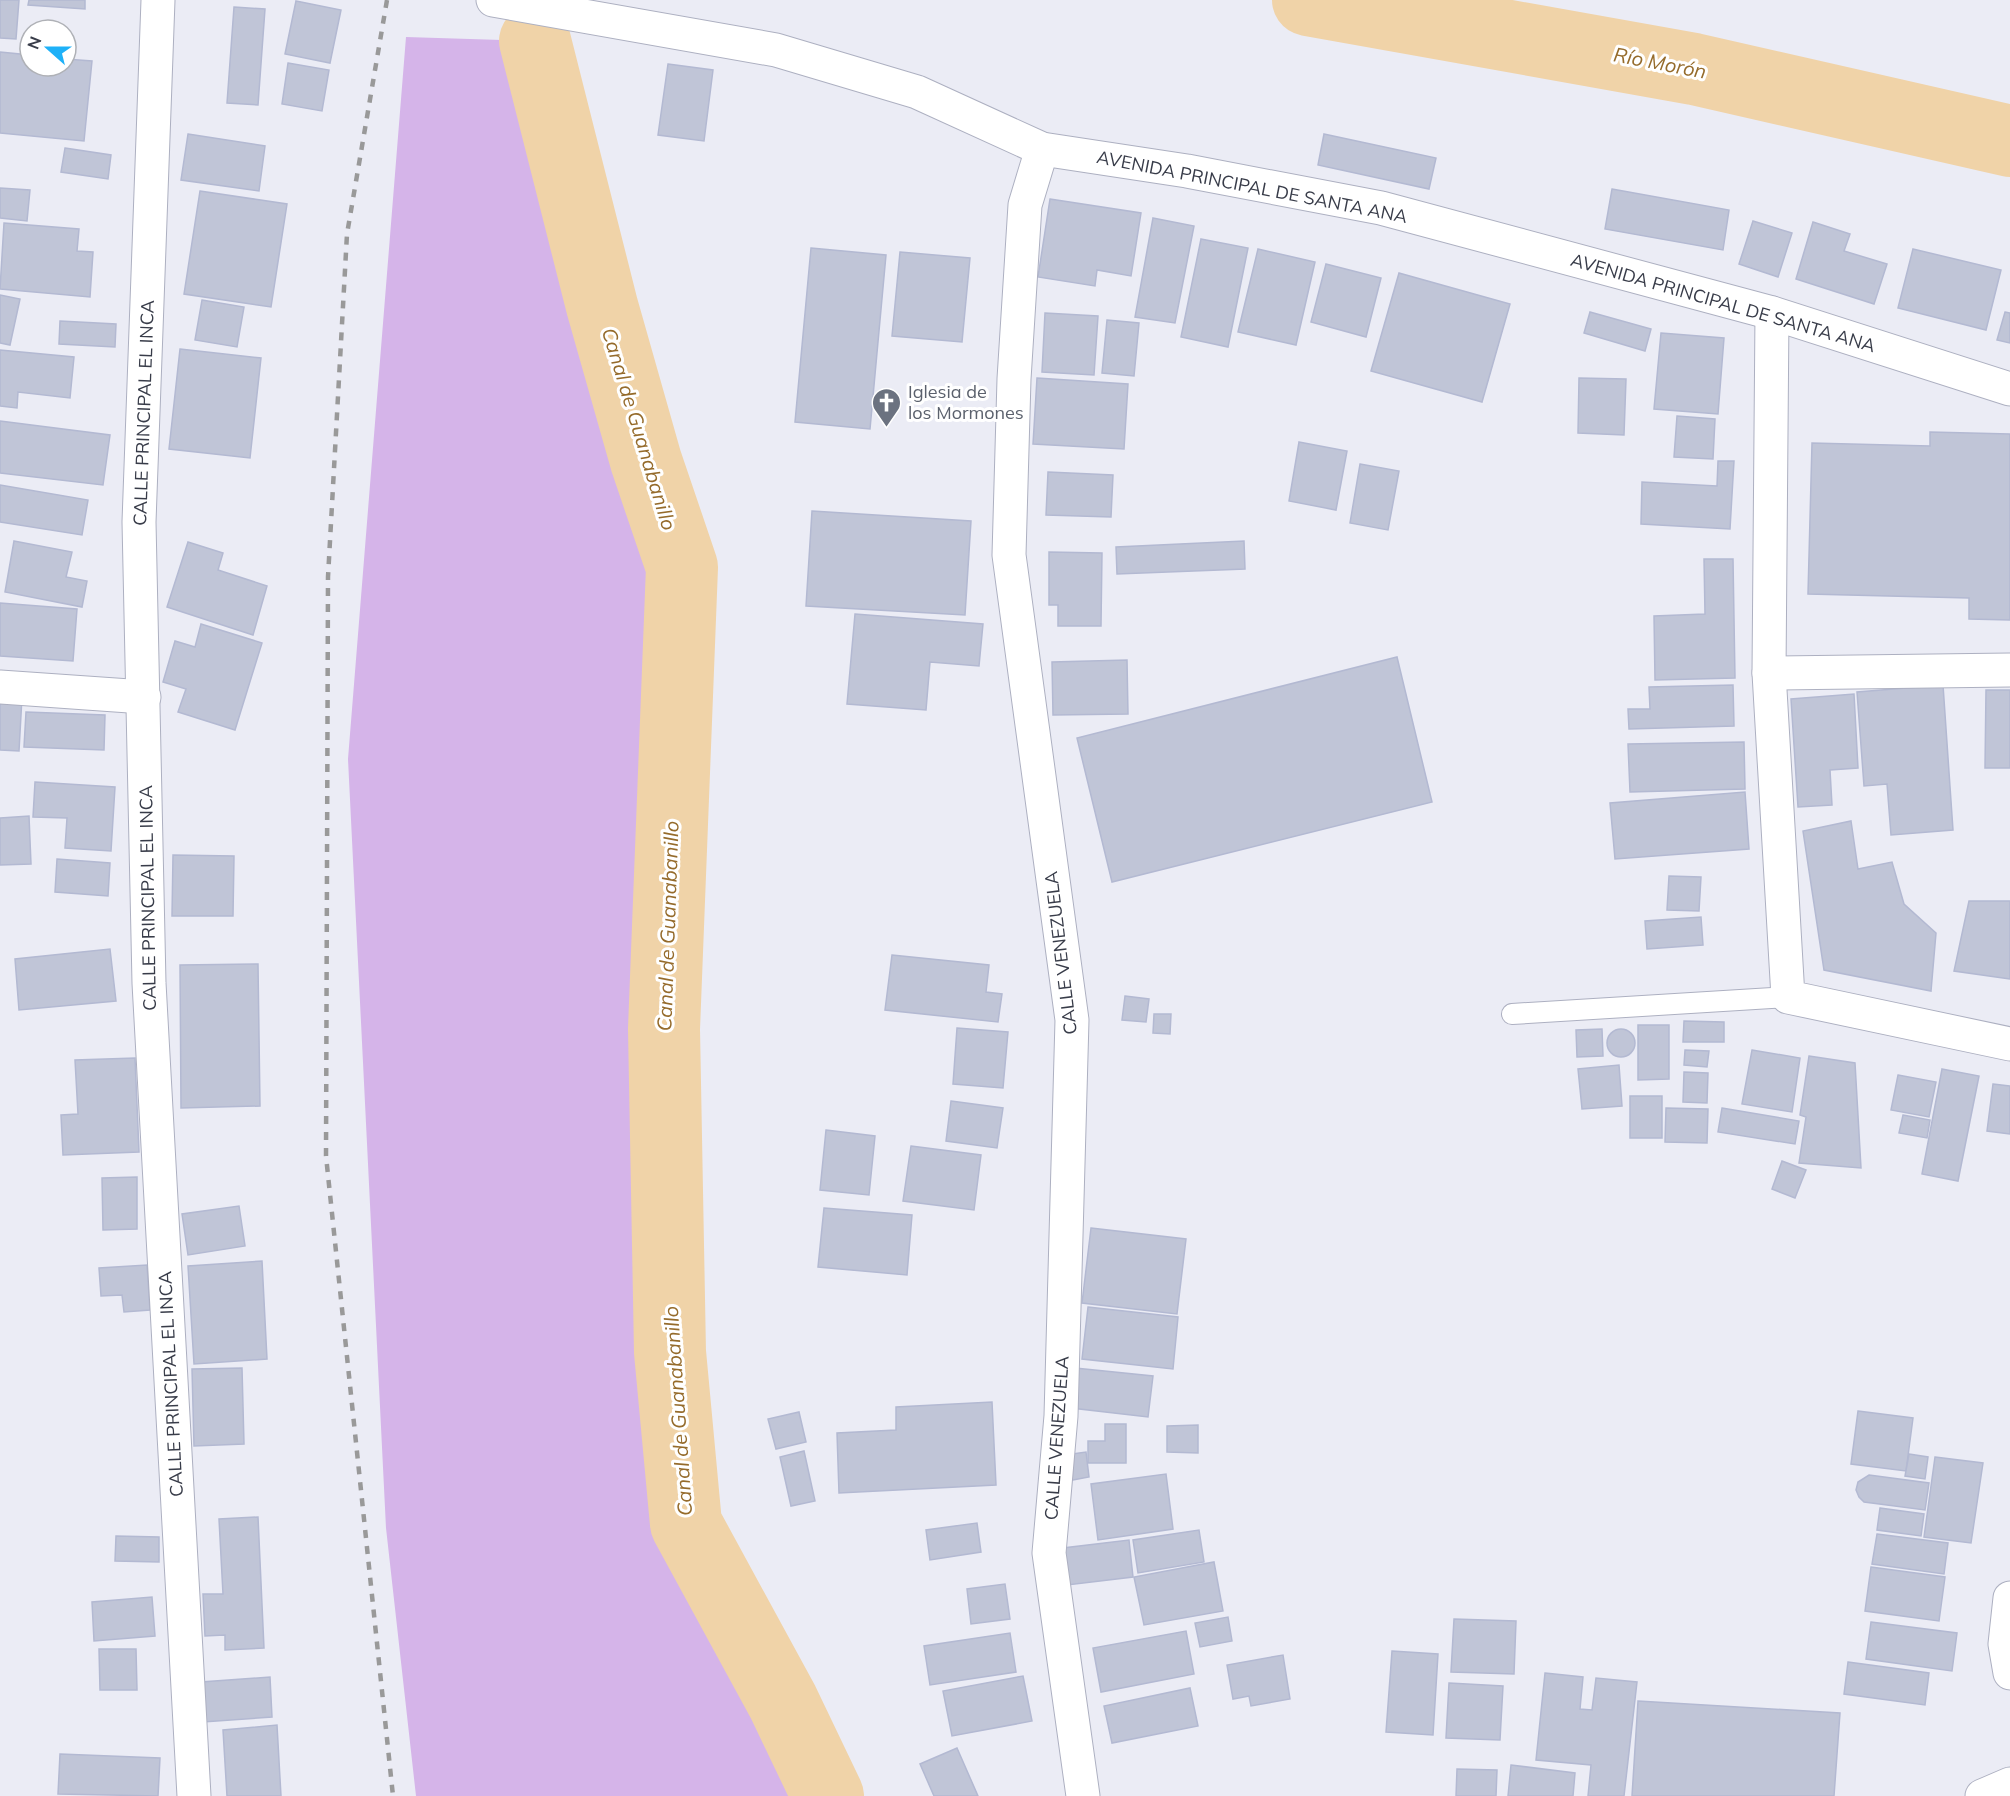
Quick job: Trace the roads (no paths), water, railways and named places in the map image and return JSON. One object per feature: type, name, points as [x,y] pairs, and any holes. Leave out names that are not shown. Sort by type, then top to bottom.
[{"type":"street","name":"CALLE PRINCIPAL EL INCA","points":[[158,0],[139,522],[149,983],[194,1796]]},
{"type":"street","name":"AVENIDA PRINCIPAL DE SANTA ANA","points":[[493,0],[776,50],[917,92],[1042,149],[1187,171],[1381,208],[1772,313],[2010,389]]},
{"type":"street","name":"CALLE VENEZUELA","points":[[1042,149],[1025,205],[1014,379],[1009,555],[1072,1020],[1061,1416],[1048,1553],[1083,1796]]},
{"type":"street","points":[[1772,313],[1768,673],[1788,997],[2010,1044]]},
{"type":"street","points":[[1768,673],[2010,670]]},
{"type":"street","points":[[0,687],[144,697]]},
{"type":"street","points":[[2010,1598],[2005,1644],[2010,1673]]},
{"type":"street","points":[[1982,1796],[2010,1784]]},
{"type":"lane","points":[[1512,1014],[1788,997]]},
{"type":"waterway","name":"Río Morón","points":[[1308,0],[1694,69],[2010,141]]},
{"type":"waterway","name":"Canal de Guanabanillo","points":[[535,41],[602,306],[646,461],[682,567],[664,1029],[670,1352],[686,1524],[783,1702],[828,1796]]},
{"type":"railway","points":[[387,0],[347,234],[328,577],[326,1156],[393,1796]]},
{"type":"place","name":"Iglesia de los Mormones","points":[[887,428]]}]
